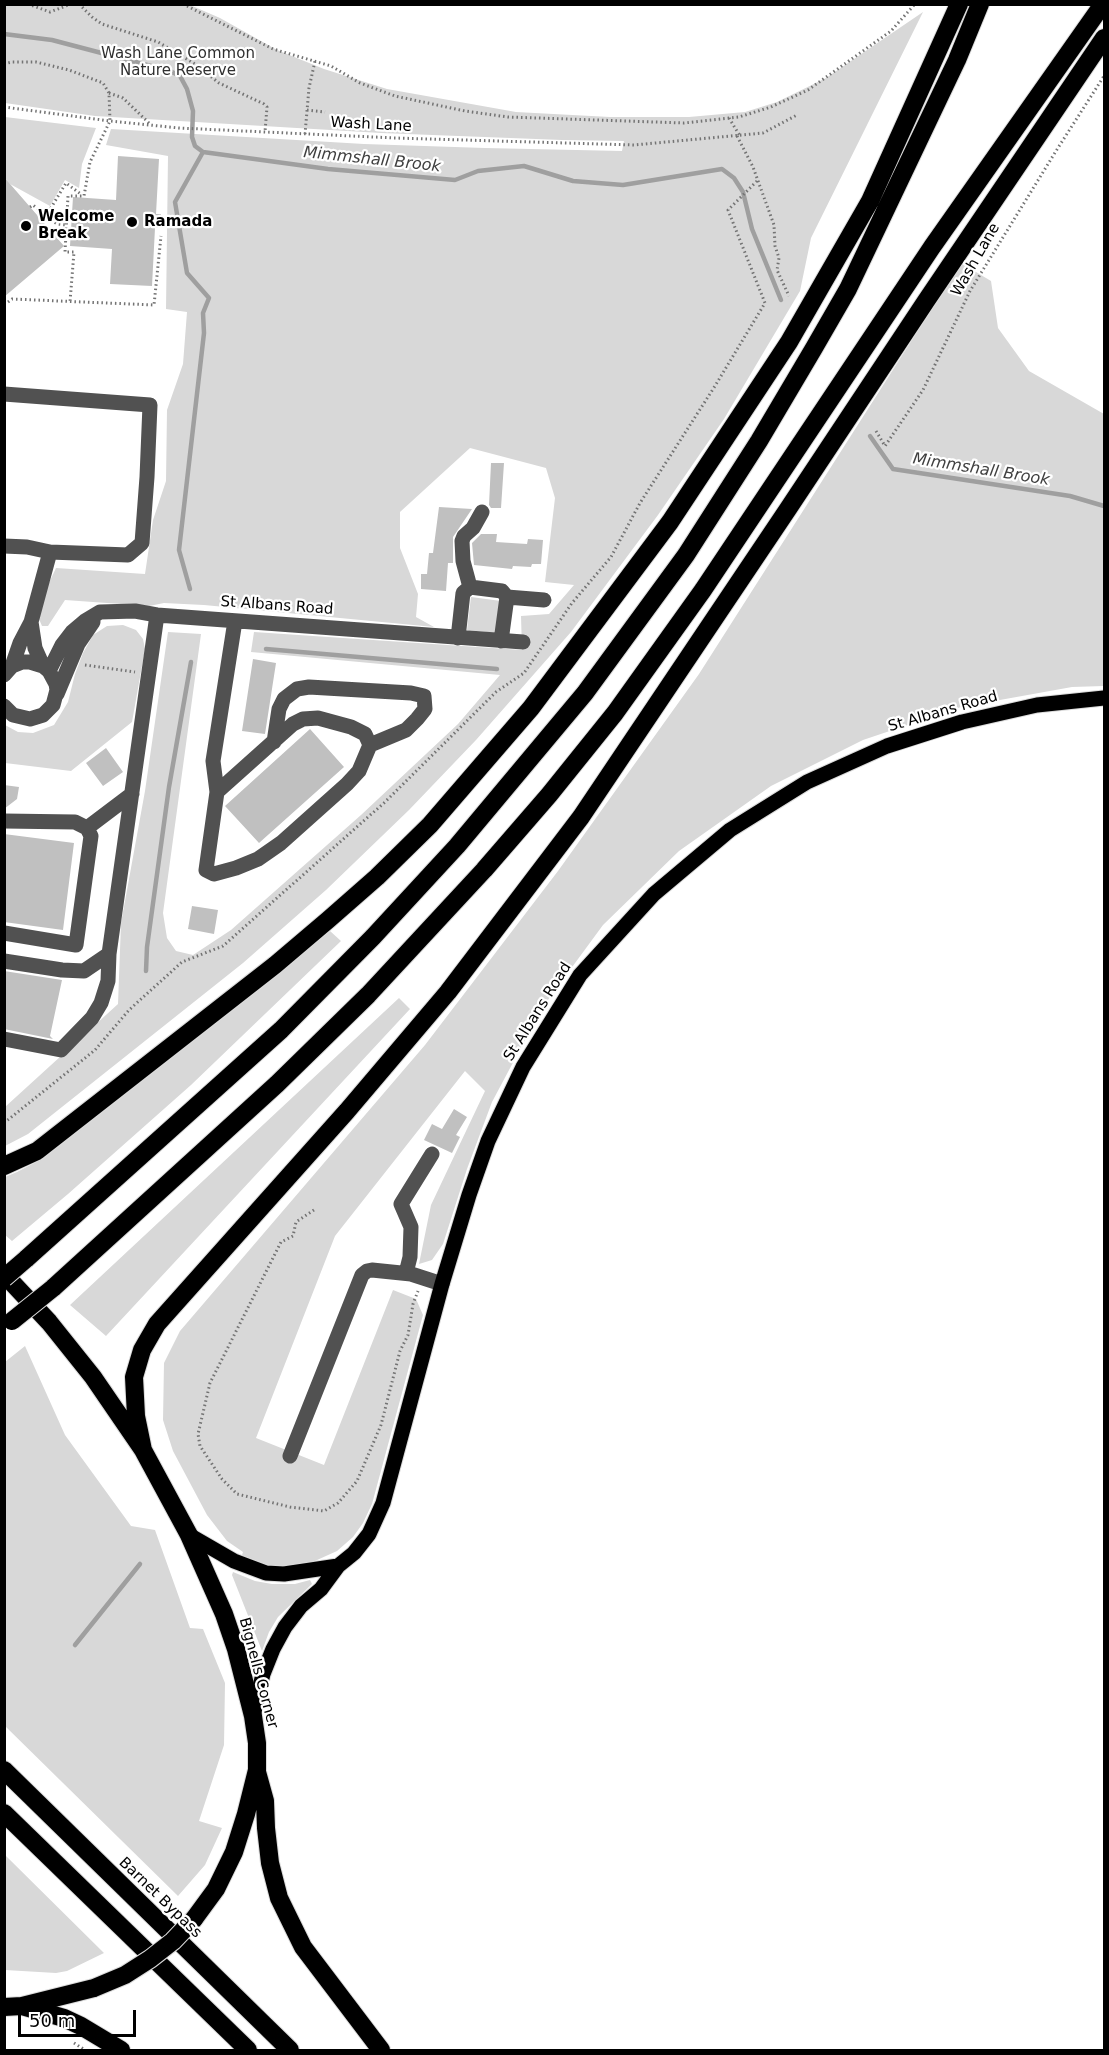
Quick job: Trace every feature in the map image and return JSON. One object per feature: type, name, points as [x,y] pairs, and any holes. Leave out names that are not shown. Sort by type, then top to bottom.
[{"type":"highway","points":[[4,1166],[37,1151],[275,965],[328,920],[377,877],[430,825],[531,708],[670,522],[789,342],[870,201],[958,4]]},
{"type":"highway","points":[[4,1276],[26,1259],[306,1005],[457,846],[585,693],[686,555],[759,441],[848,289],[957,60],[980,4]]},
{"type":"highway","points":[[8,1324],[53,1288],[277,1084],[368,995],[484,870],[578,759],[615,713],[703,590],[932,247],[1103,4]]},
{"type":"highway","points":[[143,1450],[136,1416],[134,1377],[142,1350],[157,1324],[347,1111],[426,1017],[581,817],[1104,38]]},
{"type":"highway","name":"Bignells Corner","points":[[4,1276],[50,1322],[93,1377],[143,1450],[189,1535],[224,1614],[236,1649],[253,1716],[257,1743],[257,1770],[234,1852],[216,1889],[194,1919],[173,1941],[125,1975],[94,1988],[13,2007]]},
{"type":"highway","name":"Barnet Bypass","points":[[4,1770],[290,2050]]},
{"type":"highway","points":[[257,1770],[266,1801],[270,1863],[279,1898],[303,1947],[381,2050]]},
{"type":"highway","points":[[4,1813],[248,2050]]},
{"type":"highway","points":[[13,2007],[64,2019],[81,2026],[121,2050]]},
{"type":"main road","name":"St Albans Road","points":[[253,1716],[262,1674],[285,1627],[301,1606],[321,1589],[338,1566],[354,1553],[369,1534],[382,1503],[442,1284],[488,1141],[523,1067],[580,975],[654,894],[730,830],[807,782],[887,746],[962,722],[1036,705],[1104,698]]},
{"type":"main road","points":[[189,1535],[234,1562],[266,1573],[284,1574],[338,1566]]},
{"type":"street","points":[[4,394],[150,405],[142,543],[128,555],[50,552],[27,547],[4,546]]},
{"type":"street","points":[[470,587],[463,561],[462,541],[482,512]]},
{"type":"street","points":[[7,671],[31,622],[50,552]]},
{"type":"street","points":[[458,638],[463,593],[470,587],[502,591],[507,597],[544,600]]},
{"type":"street","points":[[501,641],[507,597]]},
{"type":"street","name":"St Albans Road","points":[[100,612],[135,611],[157,615],[523,642]]},
{"type":"street","points":[[46,668],[72,632],[100,612]]},
{"type":"street","points":[[4,706],[13,715],[30,719],[43,715],[53,705],[78,644],[100,612]]},
{"type":"street","points":[[4,1039],[61,1050],[92,1017],[101,1003],[108,981],[109,954],[157,615]]},
{"type":"street","points":[[235,621],[213,761],[217,792],[206,870],[214,874],[258,860],[280,843],[359,771],[370,745],[406,730],[417,719],[425,709],[424,696],[411,693],[332,688],[297,689],[284,699],[279,709],[274,742]]},
{"type":"street","points":[[31,622],[35,648],[56,684],[56,695]]},
{"type":"street","points":[[7,671],[22,662],[30,662],[46,668]]},
{"type":"street","points":[[217,792],[292,724],[303,719],[318,718],[351,727],[365,734],[370,745]]},
{"type":"street","points":[[87,828],[132,794]]},
{"type":"street","points":[[4,821],[75,822],[87,828],[91,836],[76,945],[4,933]]},
{"type":"street","points":[[4,961],[84,971],[109,954]]},
{"type":"street","points":[[406,1273],[410,1257],[411,1227],[401,1204],[432,1154]]},
{"type":"street","points":[[290,1456],[362,1275],[372,1270],[406,1273],[442,1284]]},
{"type":"path","points":[[28,4],[50,12],[70,5]]},
{"type":"path","points":[[80,4],[102,24],[158,42],[195,64],[219,83],[264,104],[267,107],[265,132]]},
{"type":"path","points":[[183,4],[265,46],[331,66],[360,83],[394,96],[507,117],[684,123],[729,118],[771,107],[808,90],[891,31],[915,4]]},
{"type":"path","points":[[305,134],[309,88],[315,61]]},
{"type":"path","points":[[4,64],[36,62],[69,70],[103,83],[110,93],[123,98],[152,125]]},
{"type":"path","name":"Wash Lane","points":[[876,431],[885,446],[923,390],[970,291],[1104,76]]},
{"type":"path","points":[[84,196],[90,162],[110,121],[110,93]]},
{"type":"path","name":"Wash Lane","points":[[4,107],[179,128],[552,144],[634,145],[763,133],[797,115]]},
{"type":"path","points":[[307,110],[325,112]]},
{"type":"path","points":[[729,118],[758,180],[774,225],[775,246],[779,258],[777,270],[789,296]]},
{"type":"path","points":[[4,1123],[95,1050],[129,1010],[182,962],[223,946],[385,802],[496,692],[524,673],[572,603],[611,558],[640,503],[765,303],[729,210],[758,180]]},
{"type":"path","points":[[46,216],[66,183],[84,196]]},
{"type":"path","points":[[70,302],[74,252],[65,252],[68,196],[84,196]]},
{"type":"path","points":[[30,207],[33,205],[57,224],[66,225]]},
{"type":"path","points":[[8,303],[12,299],[154,304],[161,236]]},
{"type":"path","points":[[78,663],[148,674]]},
{"type":"path","points":[[73,2042],[85,2050]]},
{"type":"green space","name":"Wash Lane Common Nature Reserve","points":[[5,5],[190,5],[220,18],[277,50],[324,69],[387,89],[516,112],[610,117],[689,117],[745,112],[777,102],[826,78],[923,12],[811,238],[800,291],[724,419],[658,515],[571,632],[476,740],[409,810],[326,890],[243,963],[28,1134],[5,1146],[5,1107],[118,1004],[121,923],[145,791],[168,632],[201,634],[163,913],[167,938],[176,951],[193,955],[231,930],[361,815],[458,724],[500,675],[251,652],[254,632],[522,650],[521,616],[549,614],[574,585],[545,582],[555,498],[546,468],[470,448],[400,512],[400,548],[418,594],[416,617],[434,627],[204,605],[164,603],[149,606],[65,600],[48,626],[42,626],[39,619],[46,589],[56,568],[145,574],[153,520],[166,481],[167,410],[183,364],[187,312],[166,309],[168,156],[106,145],[111,129],[364,144],[485,148],[622,151],[624,141],[381,133],[95,116],[5,103]]},
{"type":"green space","points":[[5,117],[96,128],[82,164],[79,188],[65,180],[50,206],[10,184],[5,178]]},
{"type":"green space","points":[[961,263],[991,281],[998,328],[1029,371],[1104,414],[1104,686],[1072,687],[961,707],[863,740],[771,786],[679,851],[603,925],[542,1008],[492,1102],[443,1244],[432,1260],[419,1264],[431,1205],[485,1091],[465,1071],[335,1236],[256,1438],[324,1465],[393,1290],[416,1299],[423,1315],[372,1504],[363,1523],[353,1537],[337,1551],[306,1565],[285,1568],[261,1565],[241,1558],[243,1552],[227,1541],[207,1515],[173,1451],[163,1420],[164,1363],[180,1331],[425,1045],[558,871],[699,674]]},
{"type":"green space","points":[[471,597],[501,601],[497,633],[467,630]]},
{"type":"green space","points":[[123,625],[136,630],[143,639],[145,649],[132,722],[71,771],[5,763],[5,725],[18,732],[33,733],[54,725],[68,702],[75,674],[93,635],[107,626]]},
{"type":"green space","points":[[330,931],[341,941],[191,1085],[12,1241],[5,1235],[5,1177],[40,1160]]},
{"type":"green space","points":[[399,998],[410,1009],[106,1336],[70,1305]]},
{"type":"green space","points":[[25,1346],[65,1435],[131,1526],[155,1530],[190,1628],[203,1629],[225,1683],[224,1745],[199,1821],[222,1828],[205,1865],[178,1896],[5,1726],[5,1362]]},
{"type":"green space","points":[[233,1572],[255,1581],[272,1584],[295,1584],[310,1580],[312,1584],[278,1617],[262,1651],[232,1575]]},
{"type":"green space","points":[[5,1855],[104,1953],[67,1971],[56,1973],[5,1970]]},
{"type":"building","name":"Ramada","points":[[118,156],[159,159],[156,214],[161,214],[161,228],[155,228],[152,286],[110,284],[112,249],[70,246],[73,197],[116,200]]},
{"type":"building","name":"Welcome Break","points":[[4,177],[64,246],[4,297]]},
{"type":"building","points":[[491,463],[504,463],[501,508],[491,508],[489,505]]},
{"type":"building","points":[[439,507],[472,509],[453,537],[453,563],[448,563],[446,591],[421,589],[421,574],[427,574],[429,553],[433,553]]},
{"type":"building","points":[[481,534],[497,534],[496,542],[527,544],[528,539],[543,540],[541,564],[532,564],[531,567],[513,566],[512,569],[474,565],[472,543]]},
{"type":"building","points":[[253,659],[276,663],[265,734],[242,731]]},
{"type":"building","points":[[310,729],[344,767],[259,843],[225,806]]},
{"type":"building","points":[[106,748],[123,772],[103,786],[86,763]]},
{"type":"building","points":[[4,785],[19,787],[17,799],[4,809]]},
{"type":"building","points":[[4,834],[74,843],[63,930],[4,922]]},
{"type":"building","points":[[192,906],[218,910],[214,934],[188,929]]},
{"type":"building","points":[[4,971],[62,980],[50,1036],[53,1039],[4,1029]]},
{"type":"building","points":[[454,1109],[467,1117],[456,1135],[460,1137],[452,1153],[424,1140],[432,1124],[442,1129]]},
{"type":"waterway","name":"Mimmshall Brook","points":[[4,34],[52,40],[170,71],[180,76],[187,89],[193,111],[192,137],[195,146],[203,152],[328,169],[455,180],[478,171],[524,166],[573,181],[623,185],[722,169],[734,178],[743,192],[752,229],[781,300]]},
{"type":"waterway","points":[[190,589],[179,550],[204,333],[203,313],[209,298],[187,273],[175,202],[203,152]]},
{"type":"waterway","name":"Mimmshall Brook","points":[[870,436],[893,469],[1070,496],[1104,506]]},
{"type":"waterway","points":[[266,649],[497,669]]},
{"type":"waterway","points":[[146,971],[147,947],[169,787],[191,662]]},
{"type":"waterway","points":[[75,1645],[140,1564]]},
{"type":"place","name":"Ramada","points":[[132,222]]},
{"type":"place","name":"Welcome Break","points":[[26,226]]}]
